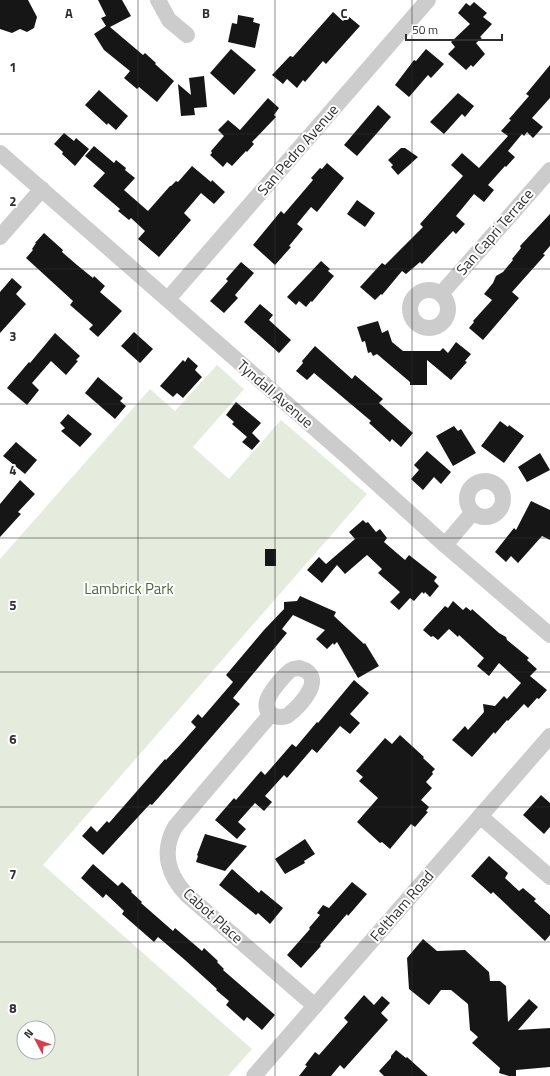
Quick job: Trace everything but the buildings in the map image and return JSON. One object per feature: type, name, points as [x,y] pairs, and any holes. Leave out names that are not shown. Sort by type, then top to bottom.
[{"type":"street","points":[[158,0],[169,20],[187,35]]},
{"type":"street","name":"San Pedro Avenue","points":[[168,299],[428,0]]},
{"type":"street","name":"Tyndall Avenue","points":[[0,153],[351,460],[445,545],[550,635]]},
{"type":"street","name":"San Capri Terrace","points":[[441,294],[550,170]]},
{"type":"street","points":[[0,237],[42,189]]},
{"type":"street","points":[[445,545],[473,512]]},
{"type":"street","name":"Cabot Place","points":[[271,714],[175,827],[170,836],[168,846],[169,867],[177,882],[187,894],[315,1006]]},
{"type":"street","name":"Feltham Road","points":[[254,1076],[550,736]]},
{"type":"street","points":[[480,816],[550,876]]},
{"type":"green space","name":"Lambrick Park","points":[[217,365],[244,389],[193,447],[229,479],[281,420],[367,494],[43,865],[252,1049],[228,1076],[0,1076],[0,559],[150,389],[175,411]]}]
